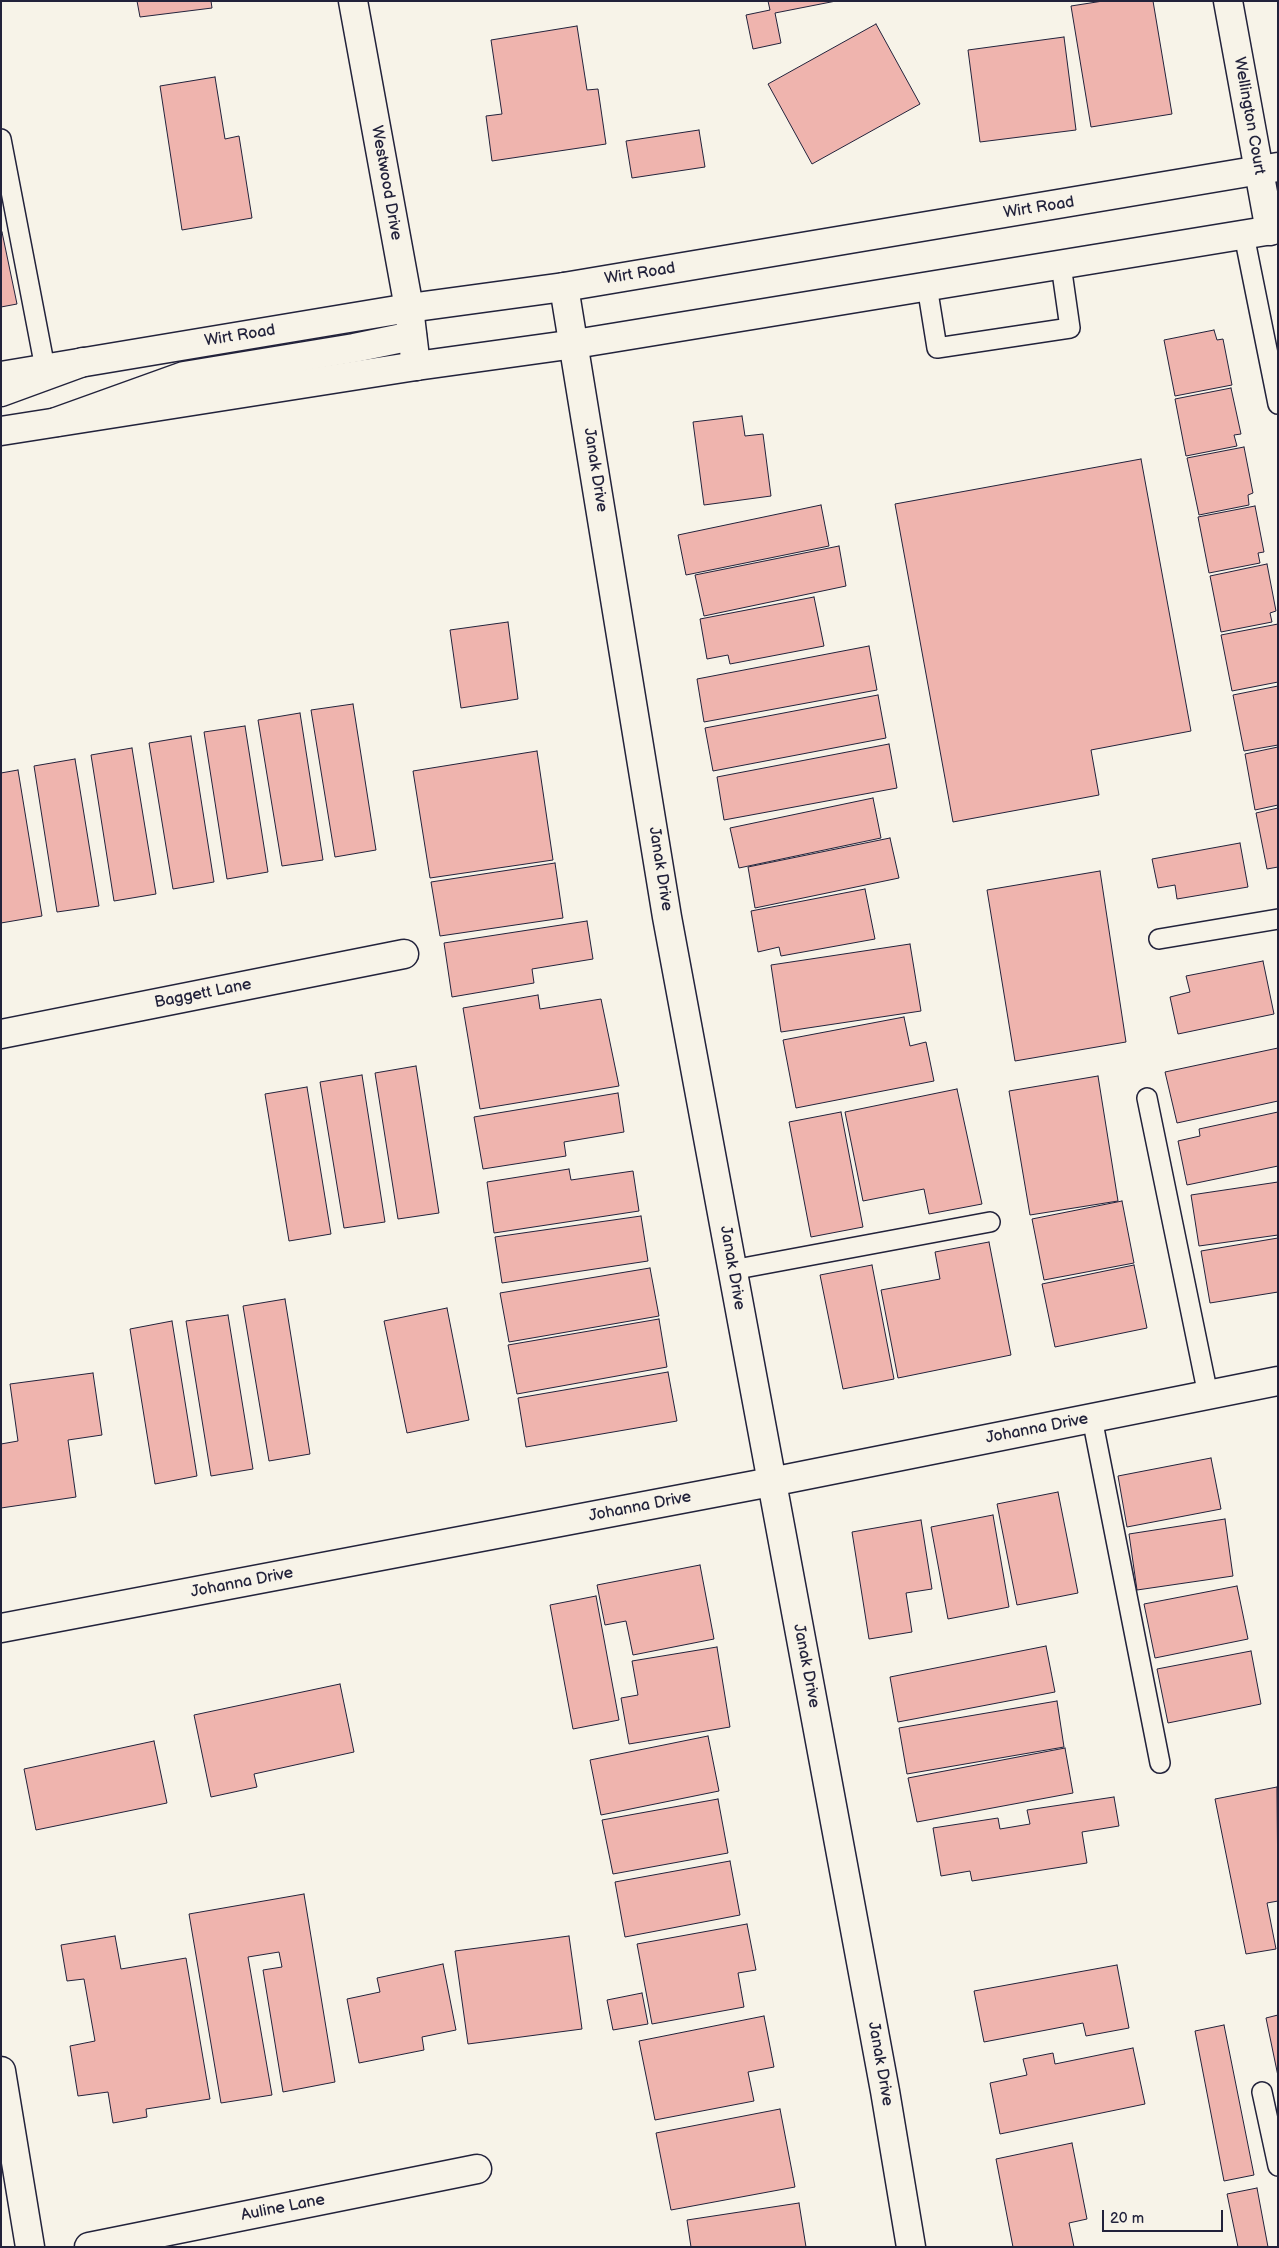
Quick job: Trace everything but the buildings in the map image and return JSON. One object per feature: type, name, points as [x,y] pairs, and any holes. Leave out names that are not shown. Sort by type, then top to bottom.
[{"type":"street","name":"Westwood Drive","points":[[353,1],[409,308],[416,366]]},
{"type":"street","name":"Wellington Court","points":[[1228,1],[1268,169],[1264,232]]},
{"type":"street","name":"Wirt Road","points":[[1,376],[409,308],[564,287],[1268,169]]},
{"type":"street","points":[[1,431],[416,366],[575,344],[1264,232]]},
{"type":"street","name":"Janak Drive","points":[[564,287],[575,344],[667,917],[885,2091],[912,2247]]},
{"type":"street","points":[[56,422],[184,376],[412,336]]},
{"type":"street","points":[[1,392],[83,362]]},
{"type":"street","name":"Baggett Lane","points":[[1,1034],[404,954]]},
{"type":"street","name":"Johanna Drive","points":[[1,1628],[772,1482],[1278,1381]]},
{"type":"street","points":[[1,2071],[30,2247]]},
{"type":"street","name":"Auline Lane","points":[[89,2247],[477,2168]]},
{"type":"lane","points":[[1,139],[45,368]]},
{"type":"lane","points":[[1264,232],[1278,404]]},
{"type":"lane","points":[[927,286],[937,348],[1070,328],[1061,265]]},
{"type":"lane","points":[[1159,939],[1278,919]]},
{"type":"lane","points":[[1147,1098],[1208,1395]]},
{"type":"lane","points":[[732,1270],[990,1222]]},
{"type":"lane","points":[[1092,1418],[1160,1763]]},
{"type":"lane","points":[[1262,2092],[1278,2166]]}]
